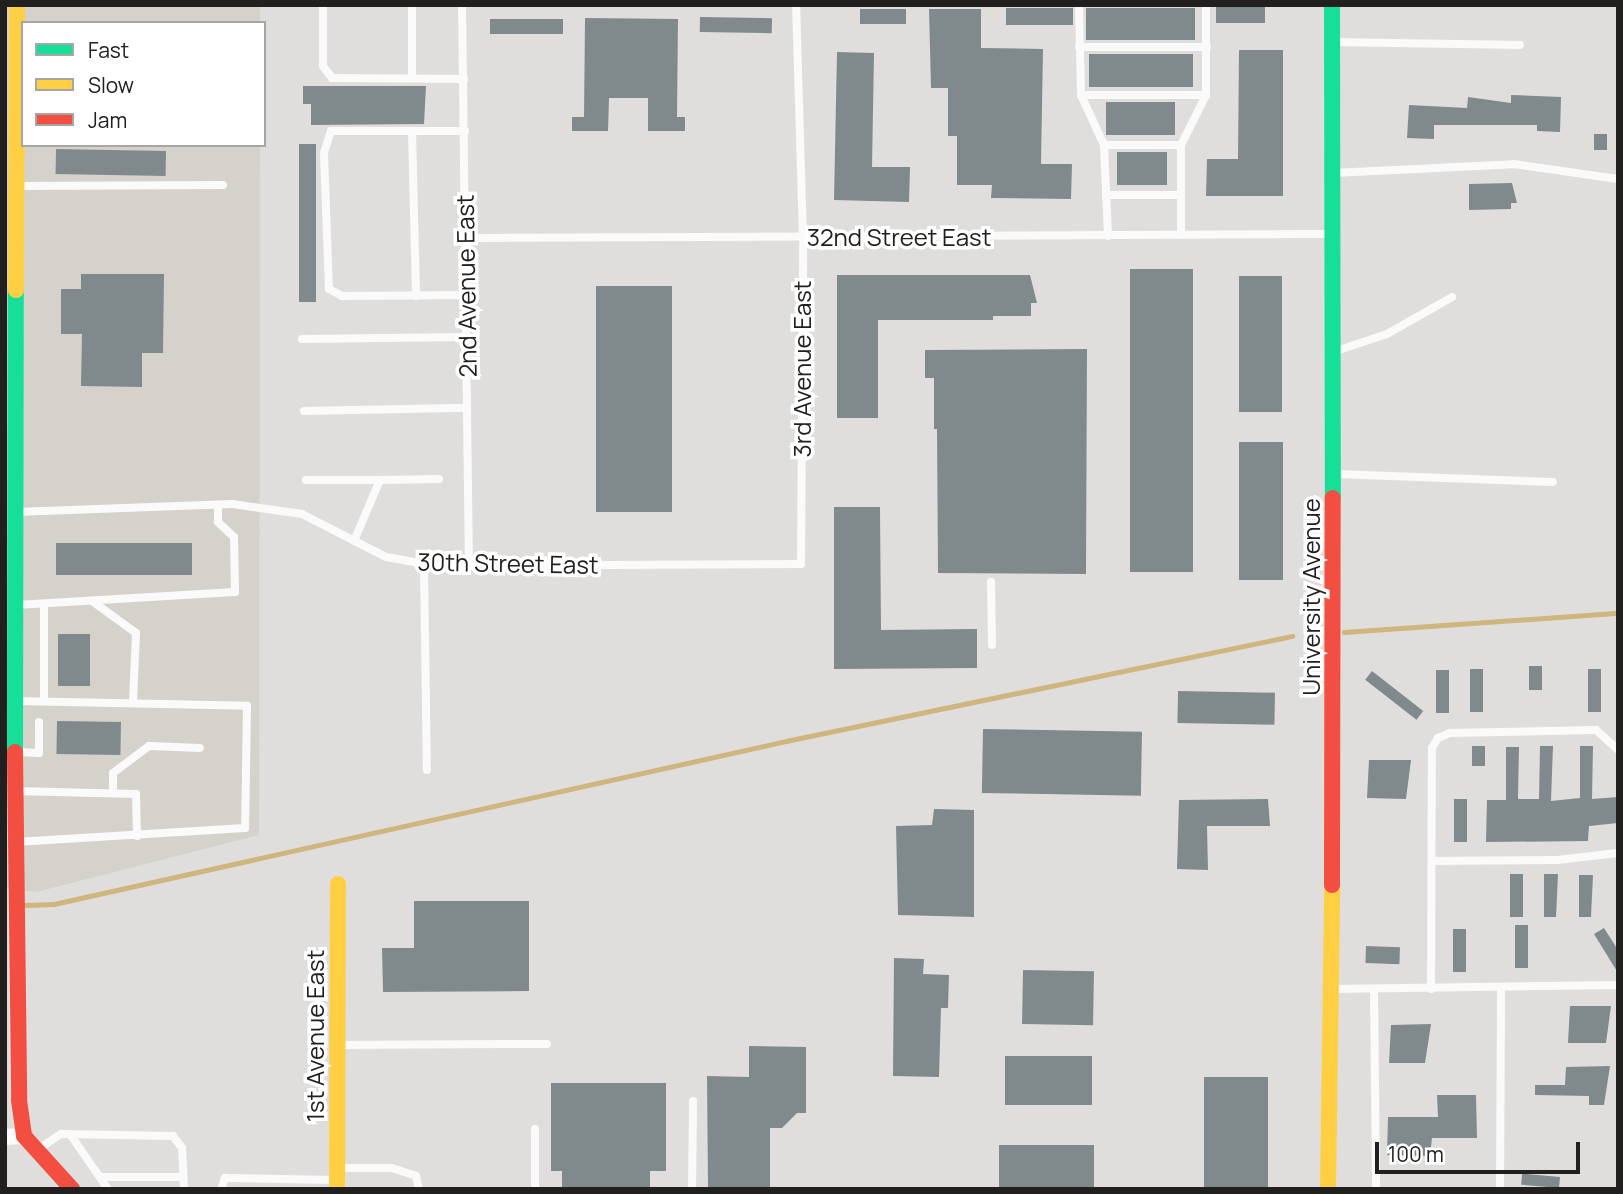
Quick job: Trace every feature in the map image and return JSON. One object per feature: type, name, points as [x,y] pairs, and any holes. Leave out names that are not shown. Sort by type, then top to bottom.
[{"type":"street","points":[[17,5],[20,120],[11,512],[16,605],[14,701],[19,1100],[24,1136],[72,1189]]},
{"type":"street","name":"University Avenue","points":[[1328,1189],[1334,474],[1332,5]]},
{"type":"street","name":"1st Avenue East","points":[[337,1179],[338,884]]},
{"type":"street","points":[[5,1137],[24,1136]]},
{"type":"lane","points":[[323,5],[323,66],[332,78],[464,79]]},
{"type":"lane","points":[[412,5],[412,78]]},
{"type":"lane","name":"2nd Avenue East","points":[[462,5],[469,566]]},
{"type":"lane","name":"3rd Avenue East","points":[[796,5],[803,238],[802,565]]},
{"type":"lane","points":[[1079,5],[1082,95],[1104,145],[1108,236]]},
{"type":"lane","points":[[1181,235],[1181,145],[1206,95],[1206,5]]},
{"type":"lane","points":[[1332,42],[1520,45]]},
{"type":"lane","points":[[1079,47],[1207,47]]},
{"type":"lane","points":[[1082,95],[1206,95]]},
{"type":"lane","points":[[465,131],[331,131],[324,153],[329,289],[342,296],[466,295]]},
{"type":"lane","points":[[412,131],[416,296]]},
{"type":"lane","points":[[1104,145],[1181,145]]},
{"type":"lane","points":[[1333,173],[1514,164],[1618,179]]},
{"type":"lane","points":[[17,186],[223,185]]},
{"type":"lane","points":[[1106,195],[1181,195]]},
{"type":"lane","name":"32nd Street East","points":[[465,238],[1333,234]]},
{"type":"lane","points":[[1334,352],[1387,334],[1452,297]]},
{"type":"lane","points":[[302,339],[466,337]]},
{"type":"lane","points":[[304,411],[467,408]]},
{"type":"lane","points":[[1334,474],[1553,482]]},
{"type":"lane","points":[[306,480],[439,479]]},
{"type":"lane","points":[[354,541],[380,480]]},
{"type":"lane","points":[[16,605],[235,592],[234,537],[218,522],[218,505]]},
{"type":"lane","name":"30th Street East","points":[[11,512],[218,505],[302,514],[386,557],[424,564],[802,565]]},
{"type":"lane","points":[[424,564],[428,771]]},
{"type":"lane","points":[[991,582],[992,645]]},
{"type":"lane","points":[[92,601],[136,633],[133,703]]},
{"type":"lane","points":[[44,604],[44,701]]},
{"type":"lane","points":[[14,701],[247,706],[245,828],[16,842]]},
{"type":"lane","points":[[15,752],[39,753],[38,722]]},
{"type":"lane","points":[[1431,989],[1432,748],[1438,738],[1450,733],[1596,730],[1618,750]]},
{"type":"lane","points":[[113,792],[113,773],[149,746],[200,748]]},
{"type":"lane","points":[[15,792],[136,794],[137,836]]},
{"type":"lane","points":[[1432,860],[1557,860],[1618,853]]},
{"type":"lane","points":[[1329,989],[1618,985]]},
{"type":"lane","points":[[1500,1189],[1501,988]]},
{"type":"lane","points":[[1374,989],[1376,1189]]},
{"type":"lane","points":[[338,1045],[547,1044]]},
{"type":"lane","points":[[692,1189],[693,1101]]},
{"type":"lane","points":[[535,1129],[535,1189]]},
{"type":"lane","points":[[37,1150],[61,1134],[173,1136],[182,1148],[184,1189]]},
{"type":"lane","points":[[70,1134],[108,1189]]},
{"type":"lane","points":[[221,1189],[225,1178],[337,1179],[392,1168],[416,1176],[419,1189]]},
{"type":"lane","points":[[100,1177],[183,1177]]},
{"type":"shaded area","points":[[5,5],[260,5],[260,21],[21,21],[21,147],[260,147],[259,835],[36,892],[5,888]]},
{"type":"building","points":[[1216,6],[1265,6],[1265,23],[1216,23]]},
{"type":"building","points":[[1006,8],[1073,8],[1073,25],[1006,25]]},
{"type":"building","points":[[1086,8],[1195,8],[1195,40],[1086,40]]},
{"type":"building","points":[[860,9],[906,9],[906,24],[860,24]]},
{"type":"building","points":[[929,9],[981,9],[981,48],[1043,49],[1041,164],[1072,164],[1071,199],[991,198],[992,185],[957,185],[957,136],[948,136],[948,88],[931,88]]},
{"type":"building","points":[[700,17],[772,18],[772,33],[700,32]]},
{"type":"building","points":[[585,18],[678,19],[677,117],[685,117],[685,131],[648,131],[648,98],[609,98],[608,131],[572,131],[572,117],[584,117]]},
{"type":"building","points":[[490,19],[563,19],[563,34],[490,34]]},
{"type":"building","points":[[1239,50],[1283,50],[1283,196],[1206,196],[1207,159],[1238,159]]},
{"type":"building","points":[[837,52],[874,53],[872,167],[910,167],[909,202],[834,200]]},
{"type":"building","points":[[1089,54],[1193,54],[1193,87],[1089,87]]},
{"type":"building","points":[[303,86],[426,86],[424,124],[311,125],[311,104],[303,104]]},
{"type":"building","points":[[1511,95],[1561,97],[1560,132],[1537,131],[1537,125],[1434,125],[1434,139],[1407,138],[1409,105],[1467,108],[1468,97],[1511,103]]},
{"type":"building","points":[[1106,102],[1175,102],[1175,135],[1106,135]]},
{"type":"building","points":[[1594,134],[1607,134],[1607,150],[1594,150]]},
{"type":"building","points":[[299,144],[316,144],[316,302],[299,302]]},
{"type":"building","points":[[56,149],[166,151],[166,176],[56,174]]},
{"type":"building","points":[[1117,152],[1167,152],[1167,185],[1117,185]]},
{"type":"building","points":[[1512,183],[1517,203],[1511,203],[1511,209],[1469,210],[1469,184]]},
{"type":"building","points":[[1130,269],[1193,269],[1193,572],[1130,572]]},
{"type":"building","points":[[81,274],[164,274],[163,353],[142,353],[142,387],[81,386],[82,334],[61,334],[61,289],[81,289]]},
{"type":"building","points":[[837,275],[1030,275],[1037,303],[1031,303],[1031,316],[993,316],[993,320],[878,320],[878,418],[837,418]]},
{"type":"building","points":[[1239,276],[1282,276],[1282,412],[1239,412]]},
{"type":"building","points":[[596,286],[672,286],[672,512],[596,512]]},
{"type":"building","points":[[1087,349],[1086,574],[938,573],[937,429],[934,429],[934,378],[925,378],[925,350]]},
{"type":"building","points":[[1239,442],[1283,442],[1283,580],[1239,580]]},
{"type":"building","points":[[834,507],[880,507],[881,630],[977,629],[977,668],[834,669]]},
{"type":"building","points":[[56,543],[192,543],[192,575],[56,575]]},
{"type":"building","points":[[58,634],[90,634],[90,686],[58,686]]},
{"type":"building","points":[[1529,666],[1542,666],[1542,690],[1529,690]]},
{"type":"building","points":[[1470,669],[1483,669],[1483,712],[1470,712]]},
{"type":"building","points":[[1588,669],[1601,669],[1601,712],[1588,712]]},
{"type":"building","points":[[1436,670],[1449,670],[1449,713],[1436,713]]},
{"type":"building","points":[[1372,671],[1423,711],[1416,720],[1365,680]]},
{"type":"building","points":[[1178,691],[1275,693],[1274,725],[1177,723]]},
{"type":"building","points":[[57,721],[121,722],[120,755],[56,754]]},
{"type":"building","points":[[983,729],[1142,732],[1141,796],[982,793]]},
{"type":"building","points":[[1472,746],[1485,746],[1485,766],[1472,766]]},
{"type":"building","points":[[1540,746],[1553,746],[1551,801],[1580,798],[1580,746],[1593,746],[1592,799],[1618,797],[1618,823],[1589,826],[1588,841],[1486,842],[1487,800],[1506,800],[1506,747],[1519,747],[1518,799],[1539,799]]},
{"type":"building","points":[[1369,760],[1411,760],[1406,799],[1367,798]]},
{"type":"building","points":[[1268,799],[1270,826],[1207,826],[1208,870],[1177,869],[1179,800]]},
{"type":"building","points":[[1454,799],[1467,799],[1467,842],[1454,842]]},
{"type":"building","points":[[934,809],[974,810],[974,917],[898,915],[896,826],[932,825]]},
{"type":"building","points":[[1510,874],[1523,874],[1523,917],[1510,917]]},
{"type":"building","points":[[1544,874],[1558,874],[1556,917],[1544,917]]},
{"type":"building","points":[[1579,875],[1593,875],[1591,917],[1579,917]]},
{"type":"building","points":[[414,901],[529,901],[529,991],[383,992],[382,948],[414,948]]},
{"type":"building","points":[[1515,925],[1528,925],[1528,968],[1515,968]]},
{"type":"building","points":[[1604,928],[1618,950],[1618,973],[1594,934]]},
{"type":"building","points":[[1453,929],[1466,929],[1466,972],[1453,972]]},
{"type":"building","points":[[1366,946],[1400,947],[1399,964],[1365,963]]},
{"type":"building","points":[[894,958],[924,959],[923,974],[949,975],[948,1008],[941,1008],[939,1077],[893,1076]]},
{"type":"building","points":[[1023,970],[1094,971],[1093,1025],[1022,1024]]},
{"type":"building","points":[[1570,1006],[1611,1006],[1606,1043],[1568,1043]]},
{"type":"building","points":[[1431,1024],[1425,1063],[1389,1063],[1391,1025]]},
{"type":"building","points":[[749,1046],[806,1047],[806,1113],[797,1113],[782,1128],[770,1128],[770,1189],[708,1189],[707,1076],[749,1077]]},
{"type":"building","points":[[1005,1056],[1092,1056],[1092,1105],[1005,1105]]},
{"type":"building","points":[[1610,1066],[1604,1105],[1589,1105],[1589,1096],[1535,1095],[1535,1085],[1565,1085],[1566,1067]]},
{"type":"building","points":[[1204,1077],[1268,1077],[1268,1189],[1204,1189]]},
{"type":"building","points":[[551,1083],[666,1083],[666,1171],[650,1171],[650,1189],[562,1189],[562,1171],[551,1171]]},
{"type":"building","points":[[1437,1095],[1476,1095],[1477,1138],[1432,1138],[1430,1156],[1387,1155],[1388,1117],[1438,1117]]},
{"type":"building","points":[[999,1145],[1094,1145],[1094,1189],[999,1189]]},
{"type":"building","points":[[1522,1174],[1560,1177],[1559,1188],[1521,1185]]},
{"type":"waterway","points":[[1344,632],[1618,613]]},
{"type":"waterway","points":[[24,905],[54,904],[786,741],[1292,636]]},
{"type":"traffic: fast","points":[[1332,5],[1333,498]]},
{"type":"traffic: fast","points":[[15,752],[16,290]]},
{"type":"traffic: slow","points":[[16,290],[17,5]]},
{"type":"traffic: slow","points":[[337,1189],[338,884]]},
{"type":"traffic: slow","points":[[1328,1189],[1332,885]]},
{"type":"traffic: jam","points":[[1332,885],[1333,498]]},
{"type":"traffic: jam","points":[[15,752],[19,1100],[24,1136],[72,1189]]}]
